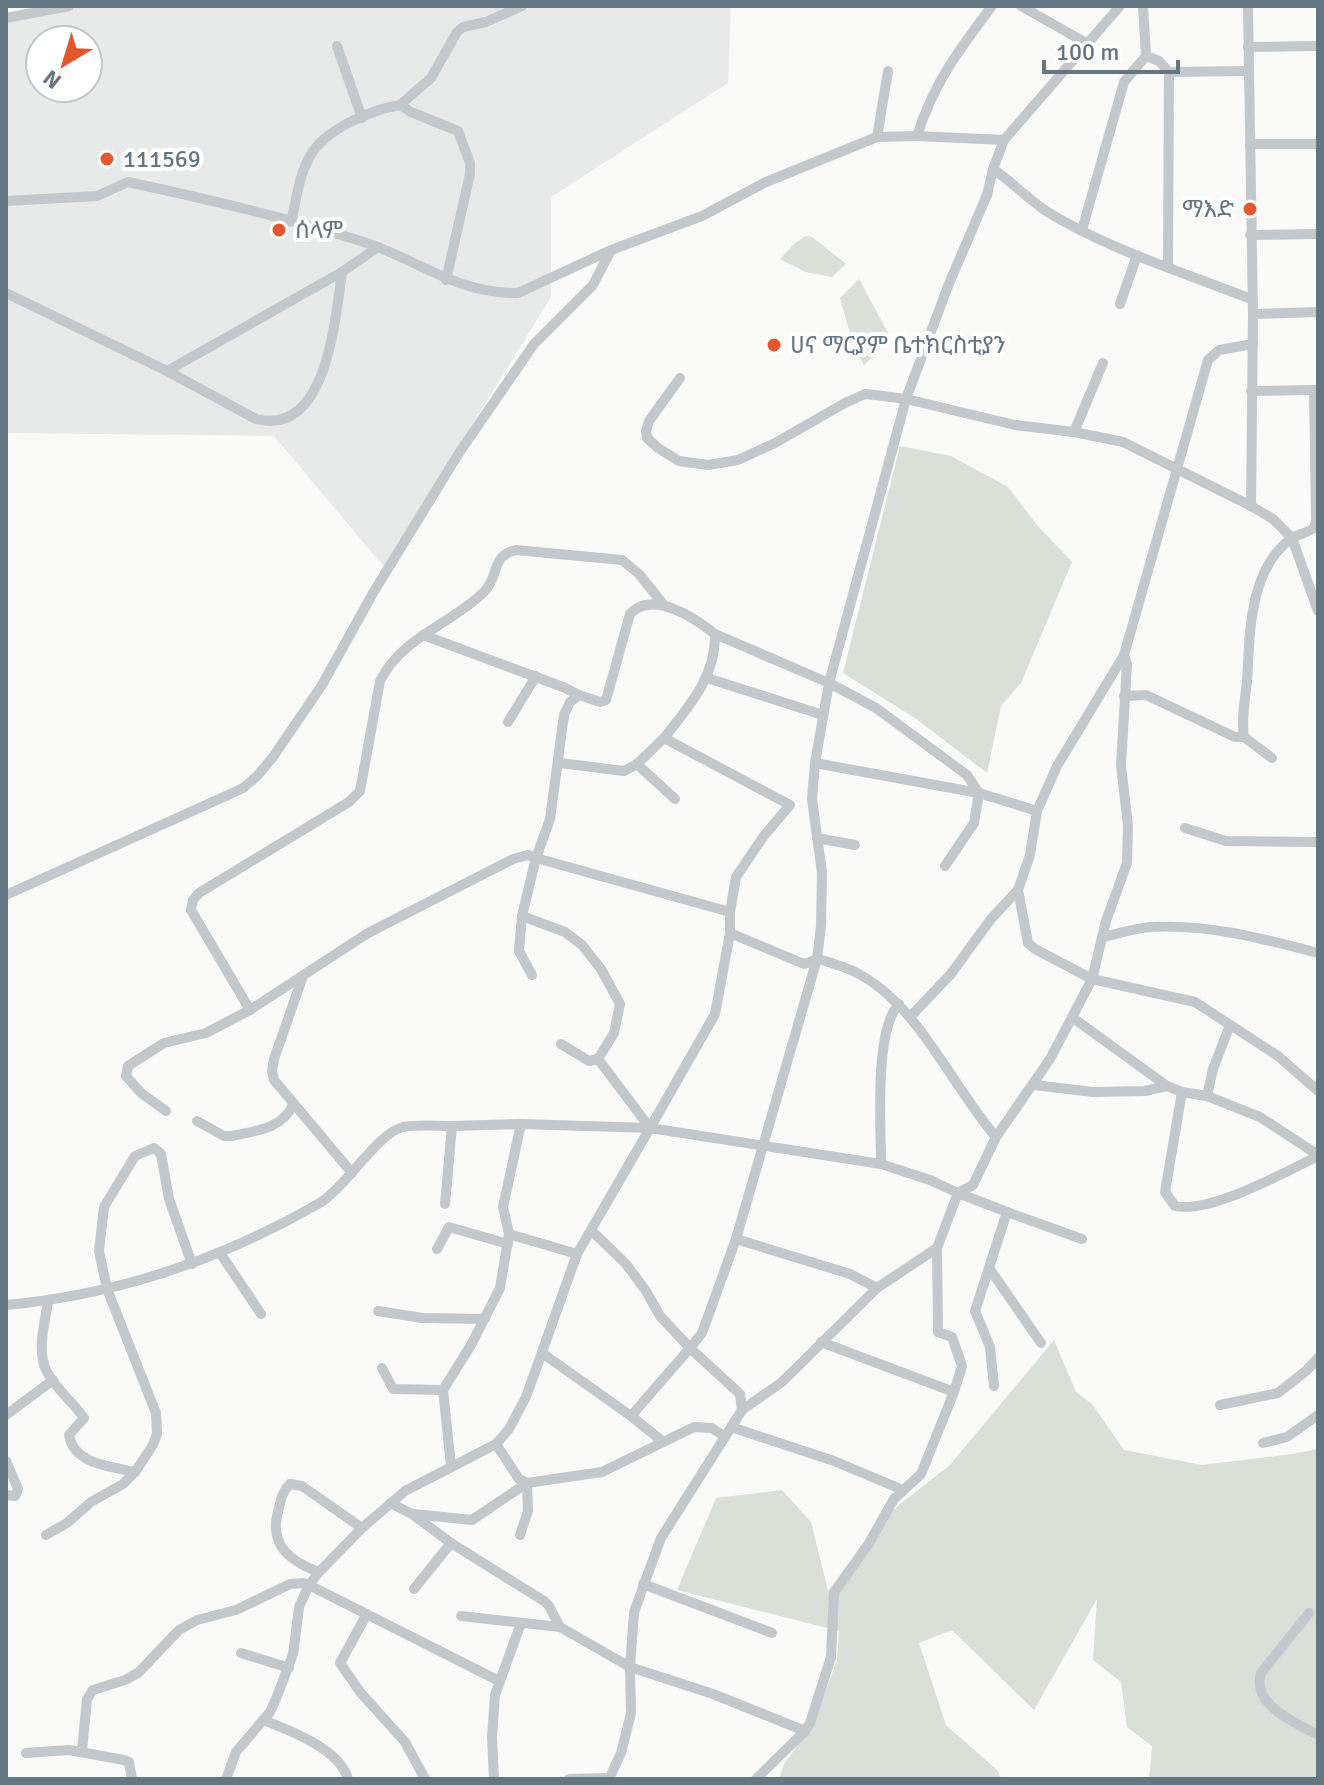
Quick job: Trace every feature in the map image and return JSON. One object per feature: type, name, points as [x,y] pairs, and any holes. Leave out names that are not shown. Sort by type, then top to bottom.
[{"type":"street","points":[[6,18],[69,6]]},
{"type":"street","points":[[291,222],[310,156],[321,141],[362,118],[400,105],[431,78],[457,32],[463,27],[480,24],[522,6]]},
{"type":"street","points":[[917,136],[929,100],[947,67],[992,6]]},
{"type":"street","points":[[1021,6],[1088,44]]},
{"type":"street","points":[[1082,230],[1124,82],[1146,56],[1143,6]]},
{"type":"street","points":[[1248,6],[1253,314],[1251,506]]},
{"type":"street","points":[[631,1416],[702,1333],[736,1239],[817,959],[822,899],[812,799],[815,763],[829,683],[906,399],[948,286],[987,195],[1004,140],[1088,44],[1115,8]]},
{"type":"street","points":[[337,46],[362,118]]},
{"type":"street","points":[[1248,47],[1318,46]]},
{"type":"street","points":[[1146,56],[1159,61],[1169,72],[1168,267]]},
{"type":"street","points":[[877,137],[888,71]]},
{"type":"street","points":[[1169,72],[1249,71]]},
{"type":"street","points":[[400,105],[458,131],[467,151],[470,174],[446,280]]},
{"type":"street","points":[[6,201],[97,196],[128,182],[378,247],[446,280],[503,294],[518,293],[611,250],[702,216],[766,182],[877,137],[1004,140]]},
{"type":"street","points":[[1250,144],[1318,144]]},
{"type":"street","points":[[993,169],[1048,211],[1082,230],[1251,299]]},
{"type":"street","points":[[1250,235],[1318,234]]},
{"type":"street","points":[[167,371],[342,272],[378,247]]},
{"type":"street","points":[[6,895],[243,788],[257,776],[322,685],[373,593],[459,453],[534,344],[593,285],[611,250]]},
{"type":"street","points":[[1120,304],[1137,255]]},
{"type":"street","points":[[6,293],[167,371],[256,419],[271,423],[296,415],[310,396],[325,365],[342,272]]},
{"type":"street","points":[[1253,314],[1318,312]]},
{"type":"street","points":[[910,1017],[950,975],[991,919],[1018,890],[1030,855],[1037,811],[1057,766],[1124,655],[1208,360],[1219,350],[1253,344]]},
{"type":"street","points":[[1074,432],[1103,363]]},
{"type":"street","points":[[680,378],[649,421],[646,431],[647,438],[679,461],[708,465],[738,460],[865,394],[906,399],[1015,425],[1074,432],[1136,446],[1273,519],[1292,538],[1318,611]]},
{"type":"street","points":[[1244,737],[1250,614],[1269,566],[1292,538],[1314,528],[1316,521],[1316,390],[1251,391]]},
{"type":"street","points":[[250,1010],[191,910],[193,900],[349,802],[360,791],[380,681],[388,665],[399,652],[466,607],[487,589],[499,558],[505,552],[516,550],[622,560],[631,565],[664,605],[693,618],[715,634],[829,683],[876,708],[967,775],[979,793],[974,823],[945,866]]},
{"type":"street","points":[[423,635],[600,702],[606,700],[630,614],[640,607],[664,605]]},
{"type":"street","points":[[560,763],[616,772],[637,764],[664,738],[707,678],[714,657],[715,634]]},
{"type":"street","points":[[756,1779],[805,1731],[824,1685],[831,1657],[834,1593],[869,1543],[894,1499],[921,1474],[954,1392],[962,1361],[952,1337],[938,1332],[937,1248],[958,1193],[973,1185],[996,1137],[1034,1085],[1092,979],[1129,847],[1121,765],[1127,664],[1124,655]]},
{"type":"street","points":[[508,722],[536,676]]},
{"type":"street","points":[[707,678],[823,715]]},
{"type":"street","points":[[532,975],[519,951],[522,916],[536,858],[550,819],[560,763],[564,715],[570,702],[579,695]]},
{"type":"street","points":[[1124,696],[1146,695],[1235,737],[1244,737],[1272,758]]},
{"type":"street","points":[[664,738],[790,805]]},
{"type":"street","points":[[815,763],[979,793],[1037,811]]},
{"type":"street","points":[[637,764],[675,799]]},
{"type":"street","points":[[226,1779],[236,1752],[270,1712],[289,1668],[299,1607],[319,1572],[362,1528],[405,1491],[496,1444],[518,1415],[577,1254],[715,1014],[730,933],[736,877],[763,837],[790,805],[812,799]]},
{"type":"street","points":[[1185,828],[1226,841],[1318,842]]},
{"type":"street","points":[[817,838],[855,845]]},
{"type":"street","points":[[166,1111],[141,1093],[126,1076],[128,1066],[164,1043],[206,1033],[250,1010],[345,946],[513,859],[528,855],[730,912]]},
{"type":"street","points":[[1018,890],[1028,943],[1035,949],[1092,979],[1195,1002],[1278,1056],[1318,1091]]},
{"type":"street","points":[[522,916],[573,938],[601,969],[620,1004],[614,1033],[598,1059],[589,1061],[561,1044]]},
{"type":"street","points":[[1104,937],[1151,927],[1196,928],[1240,933],[1318,953]]},
{"type":"street","points":[[730,933],[804,964],[817,959],[844,966],[871,981],[910,1017],[996,1137]]},
{"type":"street","points":[[303,976],[272,1071],[274,1080],[352,1173]]},
{"type":"street","points":[[881,1164],[884,1038],[889,1018],[899,1004]]},
{"type":"street","points":[[1073,1018],[1167,1086],[1207,1096],[1260,1117],[1318,1156]]},
{"type":"street","points":[[1207,1096],[1213,1069],[1230,1025]]},
{"type":"street","points":[[598,1059],[650,1128]]},
{"type":"street","points":[[1034,1085],[1093,1092],[1145,1091],[1167,1086]]},
{"type":"street","points":[[1182,1092],[1165,1192],[1175,1206],[1183,1207],[1239,1194],[1318,1156]]},
{"type":"street","points":[[197,1121],[224,1136],[232,1136],[274,1125],[289,1113],[293,1105]]},
{"type":"street","points":[[451,1466],[443,1390],[500,1288],[509,1239],[503,1207],[521,1124]]},
{"type":"street","points":[[6,1305],[48,1301],[107,1289],[220,1253],[320,1203],[396,1130],[405,1126],[521,1124],[650,1128],[881,1164],[1082,1239]]},
{"type":"street","points":[[445,1204],[452,1126]]},
{"type":"street","points":[[46,1535],[67,1523],[91,1502],[123,1484],[135,1472],[157,1434],[156,1413],[107,1289],[99,1251],[104,1207],[135,1156],[154,1148],[161,1154],[169,1199],[192,1264]]},
{"type":"street","points":[[994,1386],[990,1347],[975,1311],[1007,1212]]},
{"type":"street","points":[[437,1249],[449,1227],[577,1254]]},
{"type":"street","points":[[591,1230],[626,1264],[660,1316],[740,1394],[742,1410]]},
{"type":"street","points":[[736,1239],[850,1274],[877,1288]]},
{"type":"street","points":[[569,1779],[609,1778],[621,1753],[631,1713],[634,1612],[643,1584],[661,1538],[742,1410],[772,1391],[877,1288],[937,1248]]},
{"type":"street","points":[[220,1253],[261,1314]]},
{"type":"street","points":[[989,1268],[1041,1343]]},
{"type":"street","points":[[48,1301],[42,1351],[48,1372],[84,1418],[69,1435],[69,1441],[86,1460],[135,1472]]},
{"type":"street","points":[[378,1311],[422,1318],[485,1319]]},
{"type":"street","points":[[821,1342],[954,1392]]},
{"type":"street","points":[[542,1353],[662,1441]]},
{"type":"street","points":[[1220,1405],[1278,1393],[1318,1358]]},
{"type":"street","points":[[382,1368],[393,1389],[443,1390]]},
{"type":"street","points":[[1306,1371],[1318,1375]]},
{"type":"street","points":[[6,1415],[53,1380]]},
{"type":"street","points":[[1263,1443],[1287,1437],[1318,1415]]},
{"type":"street","points":[[412,1514],[472,1520],[527,1483],[602,1472],[662,1441],[702,1426],[834,1461],[903,1490]]},
{"type":"street","points":[[496,1444],[519,1479],[527,1483]]},
{"type":"street","points":[[6,1461],[18,1489],[15,1496],[6,1495]]},
{"type":"street","points":[[520,1535],[528,1511],[527,1483]]},
{"type":"street","points":[[319,1572],[304,1567],[288,1555],[276,1537],[275,1521],[285,1489],[290,1484],[302,1486],[362,1528]]},
{"type":"street","points":[[390,1503],[412,1514],[451,1543],[544,1601],[560,1627]]},
{"type":"street","points":[[414,1589],[451,1543]]},
{"type":"street","points":[[82,1751],[87,1699],[93,1690],[138,1673],[179,1630],[197,1620],[236,1610],[296,1582],[309,1585],[499,1681]]},
{"type":"street","points":[[643,1584],[772,1633]]},
{"type":"street","points":[[1309,1613],[1261,1673],[1258,1683],[1264,1699],[1288,1718],[1318,1735]]},
{"type":"street","points":[[367,1614],[340,1663],[360,1692],[405,1742],[425,1779]]},
{"type":"street","points":[[461,1616],[560,1627],[630,1667],[713,1694],[805,1731]]},
{"type":"street","points":[[494,1779],[493,1712],[499,1681],[521,1623]]},
{"type":"street","points":[[241,1653],[289,1668]]},
{"type":"street","points":[[263,1720],[317,1746],[342,1767],[348,1779]]},
{"type":"street","points":[[26,1753],[82,1751],[127,1760],[132,1779]]},
{"type":"shaded area","points":[[81,6],[731,6],[728,83],[551,197],[551,297],[384,567],[274,436],[6,433],[6,20]]},
{"type":"shaded area","points":[[806,236],[812,237],[846,264],[832,277],[806,272],[780,259]]},
{"type":"shaded area","points":[[859,279],[888,333],[878,352],[864,365],[853,344],[840,298]]},
{"type":"shaded area","points":[[900,446],[951,456],[1008,487],[1037,525],[1072,562],[1021,683],[1001,706],[987,773],[915,718],[843,673]]},
{"type":"shaded area","points":[[1054,1340],[1076,1392],[1092,1404],[1124,1450],[1202,1465],[1318,1449],[1318,1779],[1149,1779],[1152,1746],[1127,1727],[1121,1682],[1093,1660],[1097,1599],[1034,1710],[952,1630],[919,1643],[946,1725],[998,1771],[1001,1779],[779,1779],[784,1764],[811,1727],[837,1661],[839,1631],[677,1590],[716,1498],[782,1490],[811,1522],[828,1591],[868,1537],[900,1504],[950,1465]]},
{"type":"place","name":"111569","points":[[107,159]]},
{"type":"place","name":"ማእድ","points":[[1250,209]]},
{"type":"place","name":"ሰላም","points":[[279,230]]},
{"type":"place","name":"ሀና ማርያም ቤተክርስቲያን","points":[[774,345]]}]
